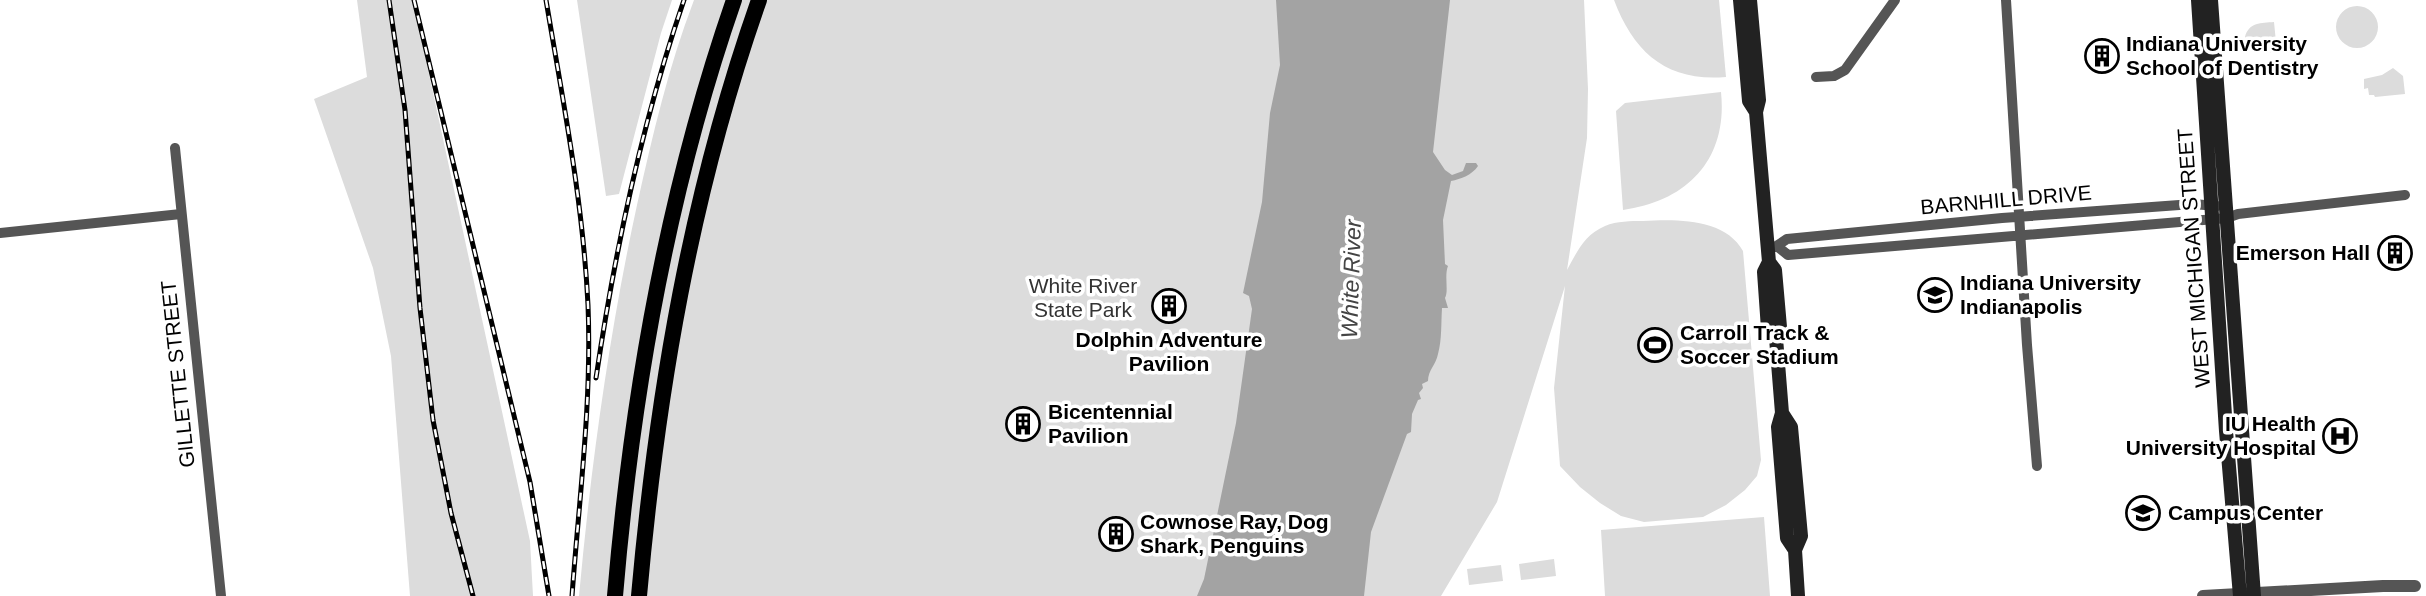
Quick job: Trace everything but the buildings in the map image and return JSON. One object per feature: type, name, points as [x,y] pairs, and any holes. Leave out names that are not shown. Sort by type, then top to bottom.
[{"type":"main road","points":[[615,596],[625,483],[653,304],[683,169],[734,0]]},
{"type":"main road","points":[[639,596],[654,449],[678,302],[701,197],[759,0]]},
{"type":"main road","points":[[1740,0],[1749,102],[1756,112]]},
{"type":"main road","points":[[1750,0],[1759,100],[1756,112],[1771,252],[1764,272],[1768,329],[1776,338],[1782,413],[1778,426],[1787,538],[1795,550],[1798,596]]},
{"type":"main road","name":"WEST MICHIGAN STREET","points":[[2198,0],[2223,213]]},
{"type":"main road","name":"WEST MICHIGAN STREET","points":[[2211,0],[2223,213],[2226,431],[2247,595]]},
{"type":"street","points":[[1816,77],[1834,76],[1844,71],[1895,0]]},
{"type":"street","points":[[2006,0],[2037,466]]},
{"type":"street","name":"GILLETTE STREET","points":[[175,148],[220,596]]},
{"type":"street","name":"BARNHILL DRIVE","points":[[1771,252],[1788,255],[2404,195]]},
{"type":"street","name":"BARNHILL DRIVE","points":[[1771,252],[1787,239],[2020,217],[2193,204],[2223,213]]},
{"type":"street","points":[[0,233],[181,214]]},
{"type":"street","points":[[2203,596],[2383,586],[2421,587]]},
{"type":"green space","points":[[357,0],[413,0],[530,541],[533,596],[410,596],[391,356],[373,268],[314,99],[367,77]]},
{"type":"green space","points":[[577,0],[672,0],[619,194],[606,196]]},
{"type":"green space","name":"White River State Park","points":[[694,0],[1584,0],[1587,138],[1567,270],[1592,234],[1619,222],[1670,220],[1699,223],[1712,226],[1735,240],[1743,251],[1761,460],[1757,476],[1726,505],[1703,517],[1644,522],[1621,516],[1580,487],[1560,466],[1554,388],[1565,286],[1497,502],[1441,596],[579,596],[602,400],[627,253],[662,101]]},
{"type":"green space","points":[[1614,0],[1719,0],[1726,77],[1686,75],[1655,60],[1632,35]]},
{"type":"green space","points":[[2357,6],[2372,12],[2378,27],[2372,42],[2357,48],[2342,42],[2336,27],[2342,12]]},
{"type":"green space","points":[[2274,22],[2277,52],[2261,53],[2252,50],[2245,37],[2249,28],[2256,24]]},
{"type":"green space","points":[[2393,68],[2403,76],[2405,94],[2375,97],[2369,95],[2368,88],[2364,89],[2364,79],[2382,75]]},
{"type":"green space","points":[[1721,92],[1718,137],[1699,173],[1667,197],[1623,210],[1616,111],[1625,103]]},
{"type":"green space","points":[[1764,517],[1770,596],[1605,596],[1601,530]]},
{"type":"green space","points":[[1554,559],[1556,576],[1521,580],[1519,564]]},
{"type":"green space","points":[[1501,565],[1503,581],[1469,585],[1467,569]]},
{"type":"water","name":"White River","points":[[1276,0],[1450,0],[1433,152],[1445,170],[1452,175],[1463,171],[1466,163],[1476,163],[1478,166],[1466,176],[1451,181],[1443,220],[1445,264],[1448,266],[1445,298],[1448,308],[1442,308],[1437,358],[1428,381],[1422,384],[1423,388],[1419,393],[1421,399],[1412,414],[1411,432],[1407,434],[1371,532],[1364,596],[1197,596],[1204,579],[1236,423],[1252,309],[1249,296],[1243,293],[1262,202],[1270,113],[1280,65]]},
{"type":"railway","points":[[389,0],[405,110],[420,308],[433,420],[451,513],[473,596]]},
{"type":"railway","points":[[414,0],[530,482],[549,596]]},
{"type":"railway","points":[[546,0],[577,190],[588,305],[587,415],[572,596]]},
{"type":"railway","points":[[596,378],[631,187],[655,93],[684,0]]},
{"type":"place","name":"Indiana University School of Dentistry","points":[[2102,56]]},
{"type":"place","name":"Emerson Hall","points":[[2395,253]]},
{"type":"place","name":"Indiana University Indianapolis","points":[[1935,295]]},
{"type":"place","name":"Dolphin Adventure Pavilion","points":[[1169,306]]},
{"type":"place","name":"Carroll Track & Soccer Stadium","points":[[1655,345]]},
{"type":"place","name":"Bicentennial Pavilion","points":[[1023,424]]},
{"type":"place","name":"IU Health University Hospital","points":[[2340,436]]},
{"type":"place","name":"Campus Center","points":[[2143,513]]},
{"type":"place","name":"Cownose Ray, Dog Shark, Penguins","points":[[1116,534]]}]
